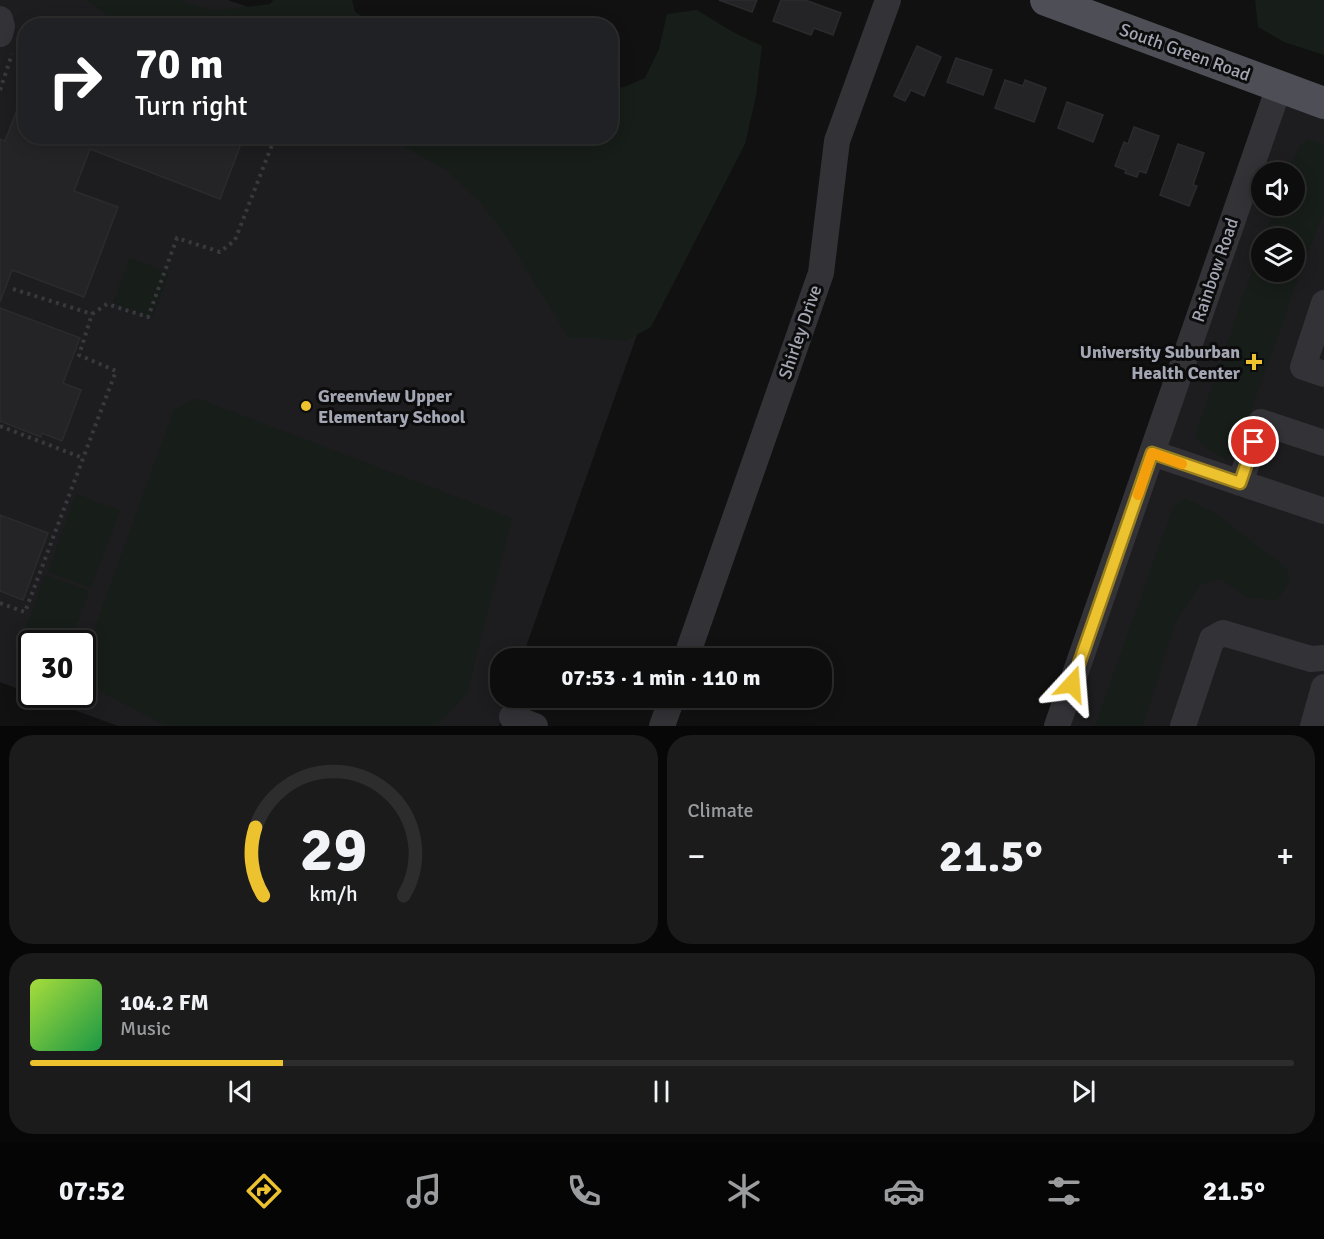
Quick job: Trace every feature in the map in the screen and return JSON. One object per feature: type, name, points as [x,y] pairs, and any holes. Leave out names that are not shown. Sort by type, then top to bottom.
[{"type":"main road","name":"South Green Road","points":[[1046,0],[1324,103]]},
{"type":"street","name":"Shirley Drive","points":[[690,648],[821,273],[837,141],[888,0]]},
{"type":"street","points":[[0,19],[2,26],[0,34]]},
{"type":"street","name":"Rainbow Road","points":[[1057,726],[1279,87]]},
{"type":"street","points":[[1324,304],[1303,367],[1324,374]]},
{"type":"street","points":[[1240,483],[1261,422],[1324,443]]},
{"type":"street","points":[[1152,453],[1324,511]]},
{"type":"street","points":[[1183,726],[1212,639],[1223,633],[1311,658],[1324,658]]},
{"type":"street","points":[[1313,726],[1324,687]]},
{"type":"street","points":[[662,726],[668,708]]},
{"type":"path","points":[[0,603],[25,612],[116,371],[79,355],[92,314],[107,304],[148,317],[177,238],[220,252],[235,240],[272,144]]},
{"type":"path","points":[[13,289],[92,314]]},
{"type":"path","points":[[0,426],[83,458]]},
{"type":"shaded area","name":"Greenview Upper Elementary School","points":[[0,0],[228,0],[279,18],[18,18],[18,144],[618,144],[618,141],[696,169],[526,648],[490,648],[490,708],[505,708],[499,726],[118,726],[69,708],[96,708],[96,630],[18,630],[18,689],[0,682]]},
{"type":"shaded area","points":[[87,0],[179,0],[212,11],[270,4],[273,0],[352,0],[355,12],[366,18],[110,18]]},
{"type":"shaded area","points":[[1256,0],[1324,0],[1324,55],[1284,42],[1258,27]]},
{"type":"shaded area","points":[[697,10],[731,31],[762,46],[756,96],[745,144],[651,327],[625,341],[569,338],[504,233],[481,203],[446,170],[400,144],[618,144],[618,87],[645,78],[659,49],[667,14]]},
{"type":"shaded area","name":"University Suburban Health Center","points":[[1279,87],[1324,103],[1324,726],[1057,726],[1251,168],[1251,216],[1305,216],[1305,162],[1253,162]]},
{"type":"shaded area","points":[[1307,139],[1324,145],[1324,213],[1305,260],[1305,228],[1267,228],[1272,216],[1305,216],[1305,162],[1292,162],[1299,147]]},
{"type":"shaded area","points":[[130,258],[169,273],[152,318],[113,303]]},
{"type":"shaded area","points":[[1251,274],[1251,282],[1297,282],[1245,427],[1226,460],[1205,447],[1195,436]]},
{"type":"shaded area","points":[[196,398],[512,518],[467,693],[436,726],[166,726],[96,689],[96,630],[94,630],[174,410]]},
{"type":"shaded area","points":[[76,494],[120,510],[91,588],[48,572]]},
{"type":"shaded area","points":[[1185,498],[1215,513],[1286,568],[1290,581],[1277,600],[1249,598],[1221,579],[1200,585],[1176,620],[1143,726],[1095,726],[1173,507]]},
{"type":"shaded area","points":[[45,575],[89,591],[75,630],[25,630]]},
{"type":"building","points":[[719,0],[757,0],[752,12]]},
{"type":"building","points":[[781,0],[805,0],[841,13],[833,35],[814,28],[811,35],[773,21]]},
{"type":"building","points":[[917,46],[941,57],[924,96],[911,90],[905,101],[894,96]]},
{"type":"building","points":[[956,58],[992,70],[983,95],[947,82]]},
{"type":"building","points":[[1005,80],[1023,86],[1025,80],[1046,88],[1034,122],[995,108]]},
{"type":"building","points":[[1067,102],[1103,115],[1093,142],[1058,128]]},
{"type":"building","points":[[18,108],[18,144],[241,144],[220,199],[90,149],[74,191],[118,207],[84,297],[12,270],[0,302],[0,139],[5,141]]},
{"type":"building","points":[[1134,127],[1159,136],[1146,173],[1139,171],[1137,177],[1115,166],[1124,142],[1128,144]]},
{"type":"building","points":[[1178,144],[1204,153],[1193,185],[1197,186],[1189,206],[1160,195]]},
{"type":"building","points":[[0,308],[80,338],[63,383],[81,390],[62,441],[42,433],[41,437],[0,421]]},
{"type":"building","points":[[0,515],[48,533],[23,600],[0,591]]},
{"type":"slow traffic","points":[[1138,495],[1152,453],[1182,464]]},
{"type":"place","name":"University Suburban Health Center","points":[[1254,362]]},
{"type":"place","name":"Greenview Upper Elementary School","points":[[306,406]]},
{"type":"route","points":[[1072,684],[1152,453],[1240,483],[1254,442]]}]
